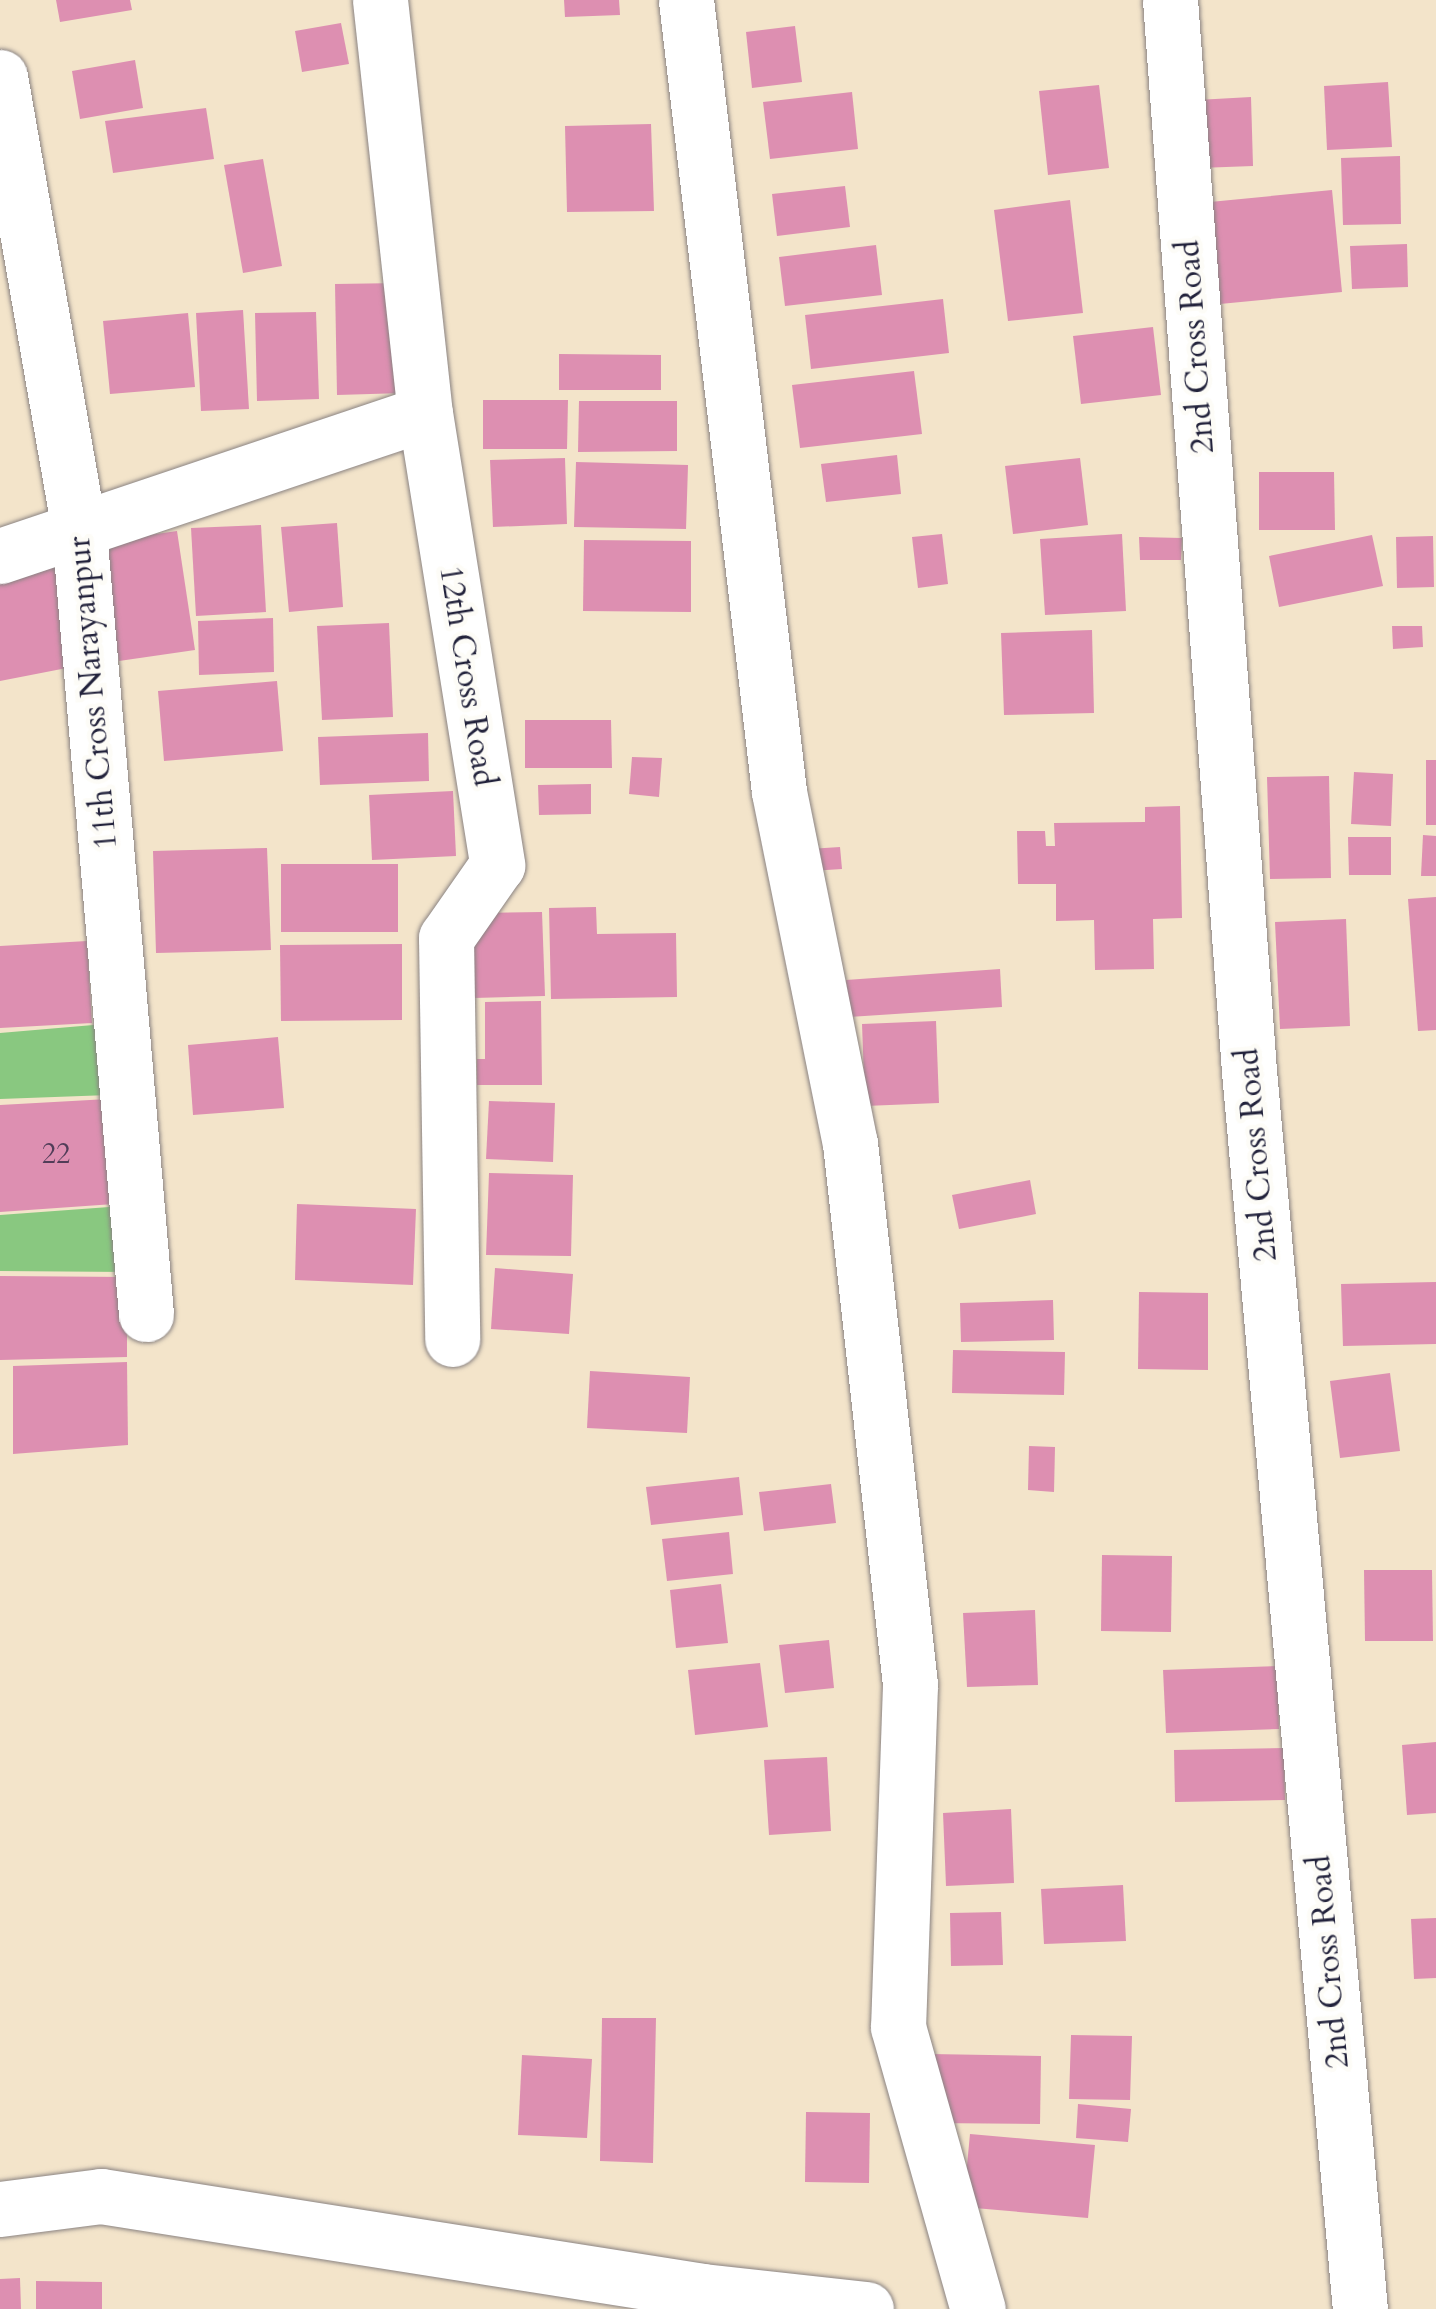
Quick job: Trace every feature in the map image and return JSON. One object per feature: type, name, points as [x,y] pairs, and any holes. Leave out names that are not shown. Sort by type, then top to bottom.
[{"type":"street","name":"12th Cross Road","points":[[380,0],[425,413],[497,865],[446,938],[452,1339]]},
{"type":"street","points":[[686,0],[779,792],[850,1143],[906,1646],[910,1685],[898,2027],[978,2309]]},
{"type":"street","name":"2nd Cross Road","points":[[1170,0],[1249,1072],[1360,2309]]},
{"type":"street","name":"11th Cross Narayanpur","points":[[0,77],[80,531],[146,1314]]},
{"type":"street","points":[[0,556],[425,413]]},
{"type":"street","points":[[0,2209],[101,2196],[704,2300],[866,2309]]},
{"type":"green space","points":[[105,1024],[109,1095],[0,1099],[0,1033]]},
{"type":"green space","points":[[123,1206],[127,1272],[0,1271],[0,1215]]},
{"type":"building","points":[[56,0],[130,0],[132,10],[60,22]]},
{"type":"building","points":[[564,0],[619,0],[620,15],[565,17]]},
{"type":"building","points":[[341,23],[349,64],[302,72],[295,31]]},
{"type":"building","points":[[795,26],[802,82],[752,88],[746,32]]},
{"type":"building","points":[[135,60],[143,108],[80,119],[72,71]]},
{"type":"building","points":[[1388,82],[1392,147],[1327,150],[1324,86]]},
{"type":"building","points":[[1099,85],[1109,168],[1048,175],[1039,91]]},
{"type":"building","points":[[852,92],[858,149],[770,159],[763,102]]},
{"type":"building","points":[[1251,97],[1253,166],[1199,168],[1197,100]]},
{"type":"building","points":[[206,108],[214,159],[113,173],[105,121]]},
{"type":"building","points":[[651,124],[654,211],[567,212],[565,126]]},
{"type":"building","points":[[1400,156],[1401,224],[1343,225],[1341,158]]},
{"type":"building","points":[[263,159],[282,266],[243,273],[224,165]]},
{"type":"building","points":[[845,186],[850,227],[777,236],[772,194]]},
{"type":"building","points":[[1332,190],[1342,292],[1220,304],[1210,202]]},
{"type":"building","points":[[1070,200],[1083,313],[1008,321],[994,210]]},
{"type":"building","points":[[1407,244],[1408,287],[1352,289],[1350,246]]},
{"type":"building","points":[[876,245],[882,295],[785,306],[779,257]]},
{"type":"building","points":[[401,283],[404,393],[337,395],[335,284]]},
{"type":"building","points":[[943,299],[949,353],[811,369],[805,315]]},
{"type":"building","points":[[243,310],[249,409],[201,411],[196,313]]},
{"type":"building","points":[[316,312],[319,399],[257,401],[255,313]]},
{"type":"building","points":[[188,313],[195,387],[110,394],[103,321]]},
{"type":"building","points":[[1153,327],[1161,395],[1081,404],[1073,336]]},
{"type":"building","points":[[559,354],[661,355],[661,390],[559,390]]},
{"type":"building","points":[[914,371],[922,434],[800,448],[792,385]]},
{"type":"building","points":[[483,400],[568,400],[567,449],[483,449]]},
{"type":"building","points":[[579,401],[677,401],[677,451],[578,452]]},
{"type":"building","points":[[897,455],[901,494],[826,502],[821,464]]},
{"type":"building","points":[[565,458],[567,524],[493,527],[490,460]]},
{"type":"building","points":[[1080,458],[1088,525],[1013,534],[1005,466]]},
{"type":"building","points":[[576,462],[688,465],[686,529],[574,527]]},
{"type":"building","points":[[1259,472],[1334,472],[1335,530],[1259,530]]},
{"type":"building","points":[[337,523],[343,607],[289,612],[281,527]]},
{"type":"building","points":[[261,525],[266,612],[196,616],[191,528]]},
{"type":"building","points":[[177,531],[195,650],[119,661],[101,542]]},
{"type":"building","points":[[942,534],[948,584],[918,588],[912,537]]},
{"type":"building","points":[[1122,534],[1126,611],[1045,615],[1040,539]]},
{"type":"building","points":[[1372,535],[1383,586],[1279,607],[1269,556]]},
{"type":"building","points":[[1433,536],[1434,587],[1397,588],[1396,537]]},
{"type":"building","points":[[1139,537],[1182,538],[1181,560],[1140,560]]},
{"type":"building","points":[[584,540],[691,541],[691,612],[583,611]]},
{"type":"building","points":[[69,554],[77,666],[0,681],[0,572]]},
{"type":"building","points":[[273,618],[274,672],[199,675],[198,621]]},
{"type":"building","points":[[389,623],[393,717],[322,720],[317,626]]},
{"type":"building","points":[[1392,626],[1422,626],[1423,647],[1393,649]]},
{"type":"building","points":[[1092,630],[1094,713],[1004,715],[1001,633]]},
{"type":"building","points":[[277,681],[283,751],[164,761],[158,691]]},
{"type":"building","points":[[525,720],[611,720],[612,768],[525,768]]},
{"type":"building","points":[[428,733],[429,781],[320,785],[318,737]]},
{"type":"building","points":[[632,757],[662,758],[659,797],[629,794]]},
{"type":"building","points":[[1426,760],[1436,760],[1436,825],[1426,825]]},
{"type":"building","points":[[1354,772],[1393,774],[1391,826],[1351,824]]},
{"type":"building","points":[[1329,776],[1331,878],[1270,879],[1267,777]]},
{"type":"building","points":[[591,784],[591,814],[539,815],[538,785]]},
{"type":"building","points":[[453,791],[456,856],[372,860],[369,795]]},
{"type":"building","points":[[1180,806],[1182,918],[1153,919],[1154,969],[1095,970],[1094,920],[1056,921],[1056,884],[1018,884],[1017,831],[1045,831],[1046,846],[1055,846],[1054,823],[1145,822],[1145,807]]},
{"type":"building","points":[[1423,835],[1436,836],[1436,876],[1421,876]]},
{"type":"building","points":[[1348,837],[1391,837],[1391,875],[1349,875]]},
{"type":"building","points":[[840,847],[842,869],[811,871],[809,849]]},
{"type":"building","points":[[267,848],[271,950],[156,953],[153,851]]},
{"type":"building","points":[[281,864],[398,864],[398,932],[281,932]]},
{"type":"building","points":[[1436,897],[1436,1030],[1418,1031],[1408,899]]},
{"type":"building","points":[[596,907],[597,934],[676,933],[677,997],[551,999],[549,908]]},
{"type":"building","points":[[542,912],[545,996],[474,998],[472,913]]},
{"type":"building","points":[[1346,919],[1350,1026],[1280,1029],[1275,922]]},
{"type":"building","points":[[87,941],[92,1023],[0,1028],[0,946]]},
{"type":"building","points":[[402,944],[402,1020],[281,1021],[280,945]]},
{"type":"building","points":[[1000,969],[1002,1007],[849,1017],[846,980]]},
{"type":"building","points":[[541,1001],[542,1085],[477,1085],[477,1059],[485,1059],[485,1002]]},
{"type":"building","points":[[936,1021],[939,1103],[865,1106],[862,1024]]},
{"type":"building","points":[[278,1037],[284,1108],[193,1115],[188,1045]]},
{"type":"building","points":[[108,1099],[114,1204],[0,1212],[0,1105]]},
{"type":"building","points":[[489,1101],[555,1103],[553,1162],[486,1159]]},
{"type":"building","points":[[489,1173],[573,1175],[571,1256],[486,1255]]},
{"type":"building","points":[[1030,1180],[1036,1214],[959,1229],[952,1195]]},
{"type":"building","points":[[297,1204],[416,1209],[413,1285],[295,1280]]},
{"type":"building","points":[[495,1268],[573,1274],[569,1334],[491,1329]]},
{"type":"building","points":[[0,1276],[127,1277],[127,1357],[0,1360]]},
{"type":"building","points":[[1436,1282],[1436,1344],[1343,1346],[1341,1284]]},
{"type":"building","points":[[1139,1292],[1208,1293],[1208,1370],[1138,1369]]},
{"type":"building","points":[[1053,1300],[1054,1340],[961,1342],[960,1303]]},
{"type":"building","points":[[953,1350],[1065,1352],[1064,1395],[952,1393]]},
{"type":"building","points":[[127,1362],[128,1445],[13,1454],[13,1366]]},
{"type":"building","points":[[590,1371],[690,1377],[687,1433],[587,1428]]},
{"type":"building","points":[[1390,1373],[1400,1451],[1340,1458],[1330,1381]]},
{"type":"building","points":[[1029,1446],[1055,1447],[1054,1492],[1028,1490]]},
{"type":"building","points":[[739,1477],[743,1515],[651,1525],[646,1487]]},
{"type":"building","points":[[831,1484],[836,1523],[764,1531],[759,1492]]},
{"type":"building","points":[[729,1532],[733,1574],[667,1581],[662,1539]]},
{"type":"building","points":[[1102,1555],[1172,1556],[1171,1632],[1101,1631]]},
{"type":"building","points":[[1364,1570],[1432,1570],[1433,1641],[1365,1641]]},
{"type":"building","points":[[721,1584],[728,1643],[676,1648],[670,1590]]},
{"type":"building","points":[[1035,1610],[1038,1685],[967,1687],[963,1613]]},
{"type":"building","points":[[829,1640],[834,1688],[785,1693],[779,1645]]},
{"type":"building","points":[[760,1663],[768,1727],[695,1735],[688,1670]]},
{"type":"building","points":[[1277,1666],[1279,1729],[1166,1733],[1163,1670]]},
{"type":"building","points":[[1436,1742],[1436,1813],[1407,1815],[1402,1745]]},
{"type":"building","points":[[1284,1748],[1285,1800],[1175,1802],[1174,1750]]},
{"type":"building","points":[[827,1757],[831,1831],[769,1835],[764,1760]]},
{"type":"building","points":[[1011,1809],[1014,1883],[946,1886],[943,1813]]},
{"type":"building","points":[[1123,1885],[1126,1941],[1044,1944],[1041,1889]]},
{"type":"building","points":[[1001,1912],[1003,1965],[951,1966],[950,1913]]},
{"type":"building","points":[[1436,1918],[1436,1978],[1414,1979],[1411,1919]]},
{"type":"building","points":[[602,2018],[656,2018],[653,2163],[600,2161]]},
{"type":"building","points":[[1071,2035],[1132,2036],[1130,2100],[1069,2099]]},
{"type":"building","points":[[930,2054],[1041,2056],[1040,2124],[929,2123]]},
{"type":"building","points":[[522,2055],[592,2059],[587,2138],[518,2135]]},
{"type":"building","points":[[1078,2104],[1131,2109],[1128,2142],[1076,2138]]},
{"type":"building","points":[[806,2112],[870,2113],[869,2183],[805,2182]]},
{"type":"building","points":[[970,2134],[1095,2145],[1088,2218],[963,2207]]},
{"type":"building","points":[[20,2278],[21,2309],[0,2309],[0,2279]]},
{"type":"building","points":[[36,2281],[102,2282],[102,2309],[36,2309]]}]
